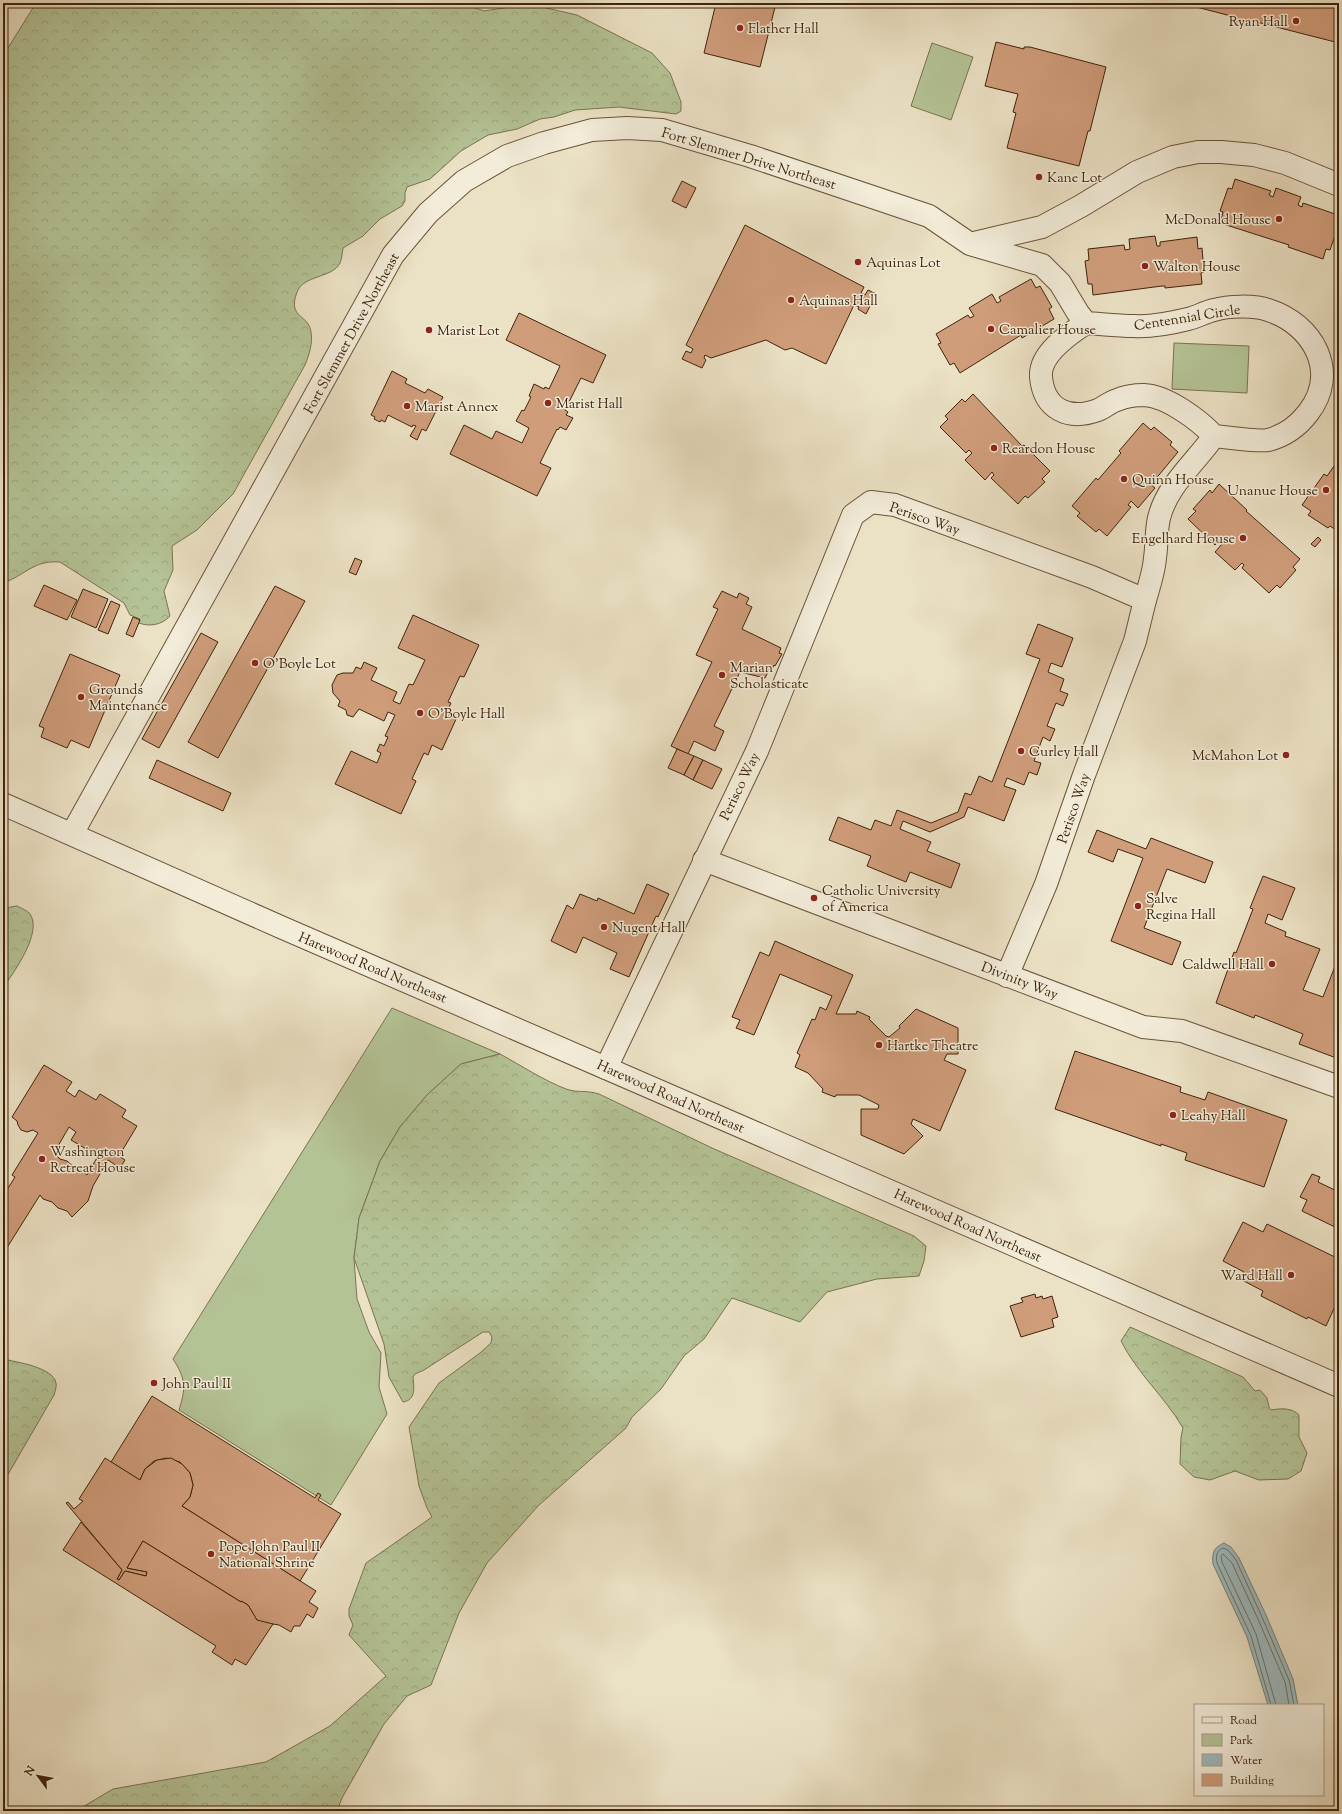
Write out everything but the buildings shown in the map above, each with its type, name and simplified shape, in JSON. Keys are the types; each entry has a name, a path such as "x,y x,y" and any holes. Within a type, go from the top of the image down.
{"street":[{"name":"Fort Slemmer Drive Northeast","path":"72,834 394,254 428,213 464,182 507,156 544,143 592,130 627,128 662,130 750,156 929,216 970,244"},
{"path":"970,244 1042,227 1081,206 1137,172 1173,158 1198,152 1221,152 1254,156 1285,163 1339,185"},
{"path":"970,244 1042,265 1060,283 1078,313 1086,323 1056,345 1046,360 1041,372 1042,389 1052,406 1063,412 1078,414 1098,410 1117,399 1144,395 1155,397 1183,410 1204,426 1214,436 1204,450 1188,467 1167,496 1159,518 1153,572 1145,600"},
{"name":"Centennial Circle","path":"1086,323 1136,326 1190,319 1213,310 1234,307 1267,309 1294,322 1307,335 1320,356 1323,370 1320,390 1314,406 1303,419 1289,431 1268,440 1214,436"},
{"name":"Perisco Way","path":"606,1068 756,751 853,515 871,502 895,505 1092,577 1145,600 1134,641 1084,775 1048,878 1007,976"},
{"name":"Harewood Road Northeast","path":"3,804 606,1068 1339,1386"},
{"name":"Divinity Way","path":"704,860 1143,1027 1182,1031 1339,1087"}],"green space":[{"path":"36,3 461,3 484,11 529,4 577,15 652,53 670,73 681,102 681,111 676,114 619,107 575,110 554,117 540,119 517,129 488,135 461,151 430,179 407,187 405,201 402,206 380,219 363,236 343,248 341,261 336,268 305,282 300,286 297,292 295,307 297,312 307,322 311,332 310,349 305,365 233,494 197,530 172,546 173,570 164,591 170,616 159,623 151,625 143,624 139,623 140,619 130,615 124,603 60,562 43,563 3,583 3,56"},
{"path":"932,43 973,57 951,120 911,106"},
{"path":"1174,343 1249,346 1247,393 1172,389"},
{"path":"17,906 30,914 33,922 33,931 25,952 3,988 3,912 10,907"},
{"path":"392,1008 500,1054 461,1064 427,1095 400,1127 380,1161 359,1218 354,1258 357,1299 369,1332 381,1353 379,1387 387,1414 331,1505 179,1410 183,1396 184,1384 173,1359"},
{"path":"500,1054 566,1089 599,1094 712,1148 914,1236 926,1246 924,1261 919,1276 877,1279 827,1292 800,1322 732,1298 704,1339 684,1356 661,1389 632,1417 626,1428 538,1506 487,1563 459,1613 431,1685 407,1696 384,1724 342,1798 337,1811 76,1811 113,1789 266,1762 330,1726 386,1676 349,1635 353,1625 349,1616 349,1609 366,1563 432,1517 419,1486 409,1427 439,1383 480,1353 491,1343 492,1337 489,1332 483,1332 424,1370 415,1374 413,1377 414,1389 412,1396 407,1401 403,1402 389,1377 384,1344 354,1258 359,1218 380,1161 400,1127 427,1095 461,1064"},
{"path":"1130,1327 1243,1377 1255,1391 1260,1390 1267,1398 1271,1410 1286,1409 1299,1415 1299,1437 1307,1453 1301,1471 1288,1479 1259,1480 1235,1471 1210,1480 1194,1477 1180,1464 1181,1437 1183,1428 1135,1364 1121,1341"},
{"path":"3,1359 41,1369 53,1377 56,1386 54,1395 3,1483"}],"water":[{"path":"1224,1543 1231,1547 1239,1558 1266,1615 1293,1679 1298,1704 1268,1704 1247,1637 1213,1564 1214,1551"}],"place":[{"name":"Ryan Hall","path":"1296,21"},
{"name":"Flather Hall","path":"740,28"},
{"name":"Kane Lot","path":"1039,177"},
{"name":"McDonald House","path":"1279,219"},
{"name":"Aquinas Lot","path":"858,262"},
{"name":"Walton House","path":"1145,266"},
{"name":"Aquinas Hall","path":"791,300"},
{"name":"Camalier House","path":"991,329"},
{"name":"Marist Lot","path":"429,330"},
{"name":"Marist Hall","path":"548,403"},
{"name":"Marist Annex","path":"407,406"},
{"name":"Reardon House","path":"994,448"},
{"name":"Quinn House","path":"1124,479"},
{"name":"Unanue House","path":"1326,490"},
{"name":"Engelhard House","path":"1243,538"},
{"name":"O'Boyle Lot","path":"255,663"},
{"name":"Marian Scholasticate","path":"722,675"},
{"name":"Grounds Maintenance","path":"81,697"},
{"name":"O'Boyle Hall","path":"420,713"},
{"name":"Curley Hall","path":"1021,751"},
{"name":"McMahon Lot","path":"1286,755"},
{"name":"Catholic University of America","path":"814,898"},
{"name":"Salve Regina Hall","path":"1138,906"},
{"name":"Nugent Hall","path":"604,927"},
{"name":"Caldwell Hall","path":"1272,964"},
{"name":"Hartke Theatre","path":"879,1045"},
{"name":"Leahy Hall","path":"1173,1115"},
{"name":"Washington Retreat House","path":"42,1159"},
{"name":"Ward Hall","path":"1291,1275"},
{"name":"John Paul II","path":"154,1383"},
{"name":"Pope John Paul II National Shrine","path":"211,1554"}]}
